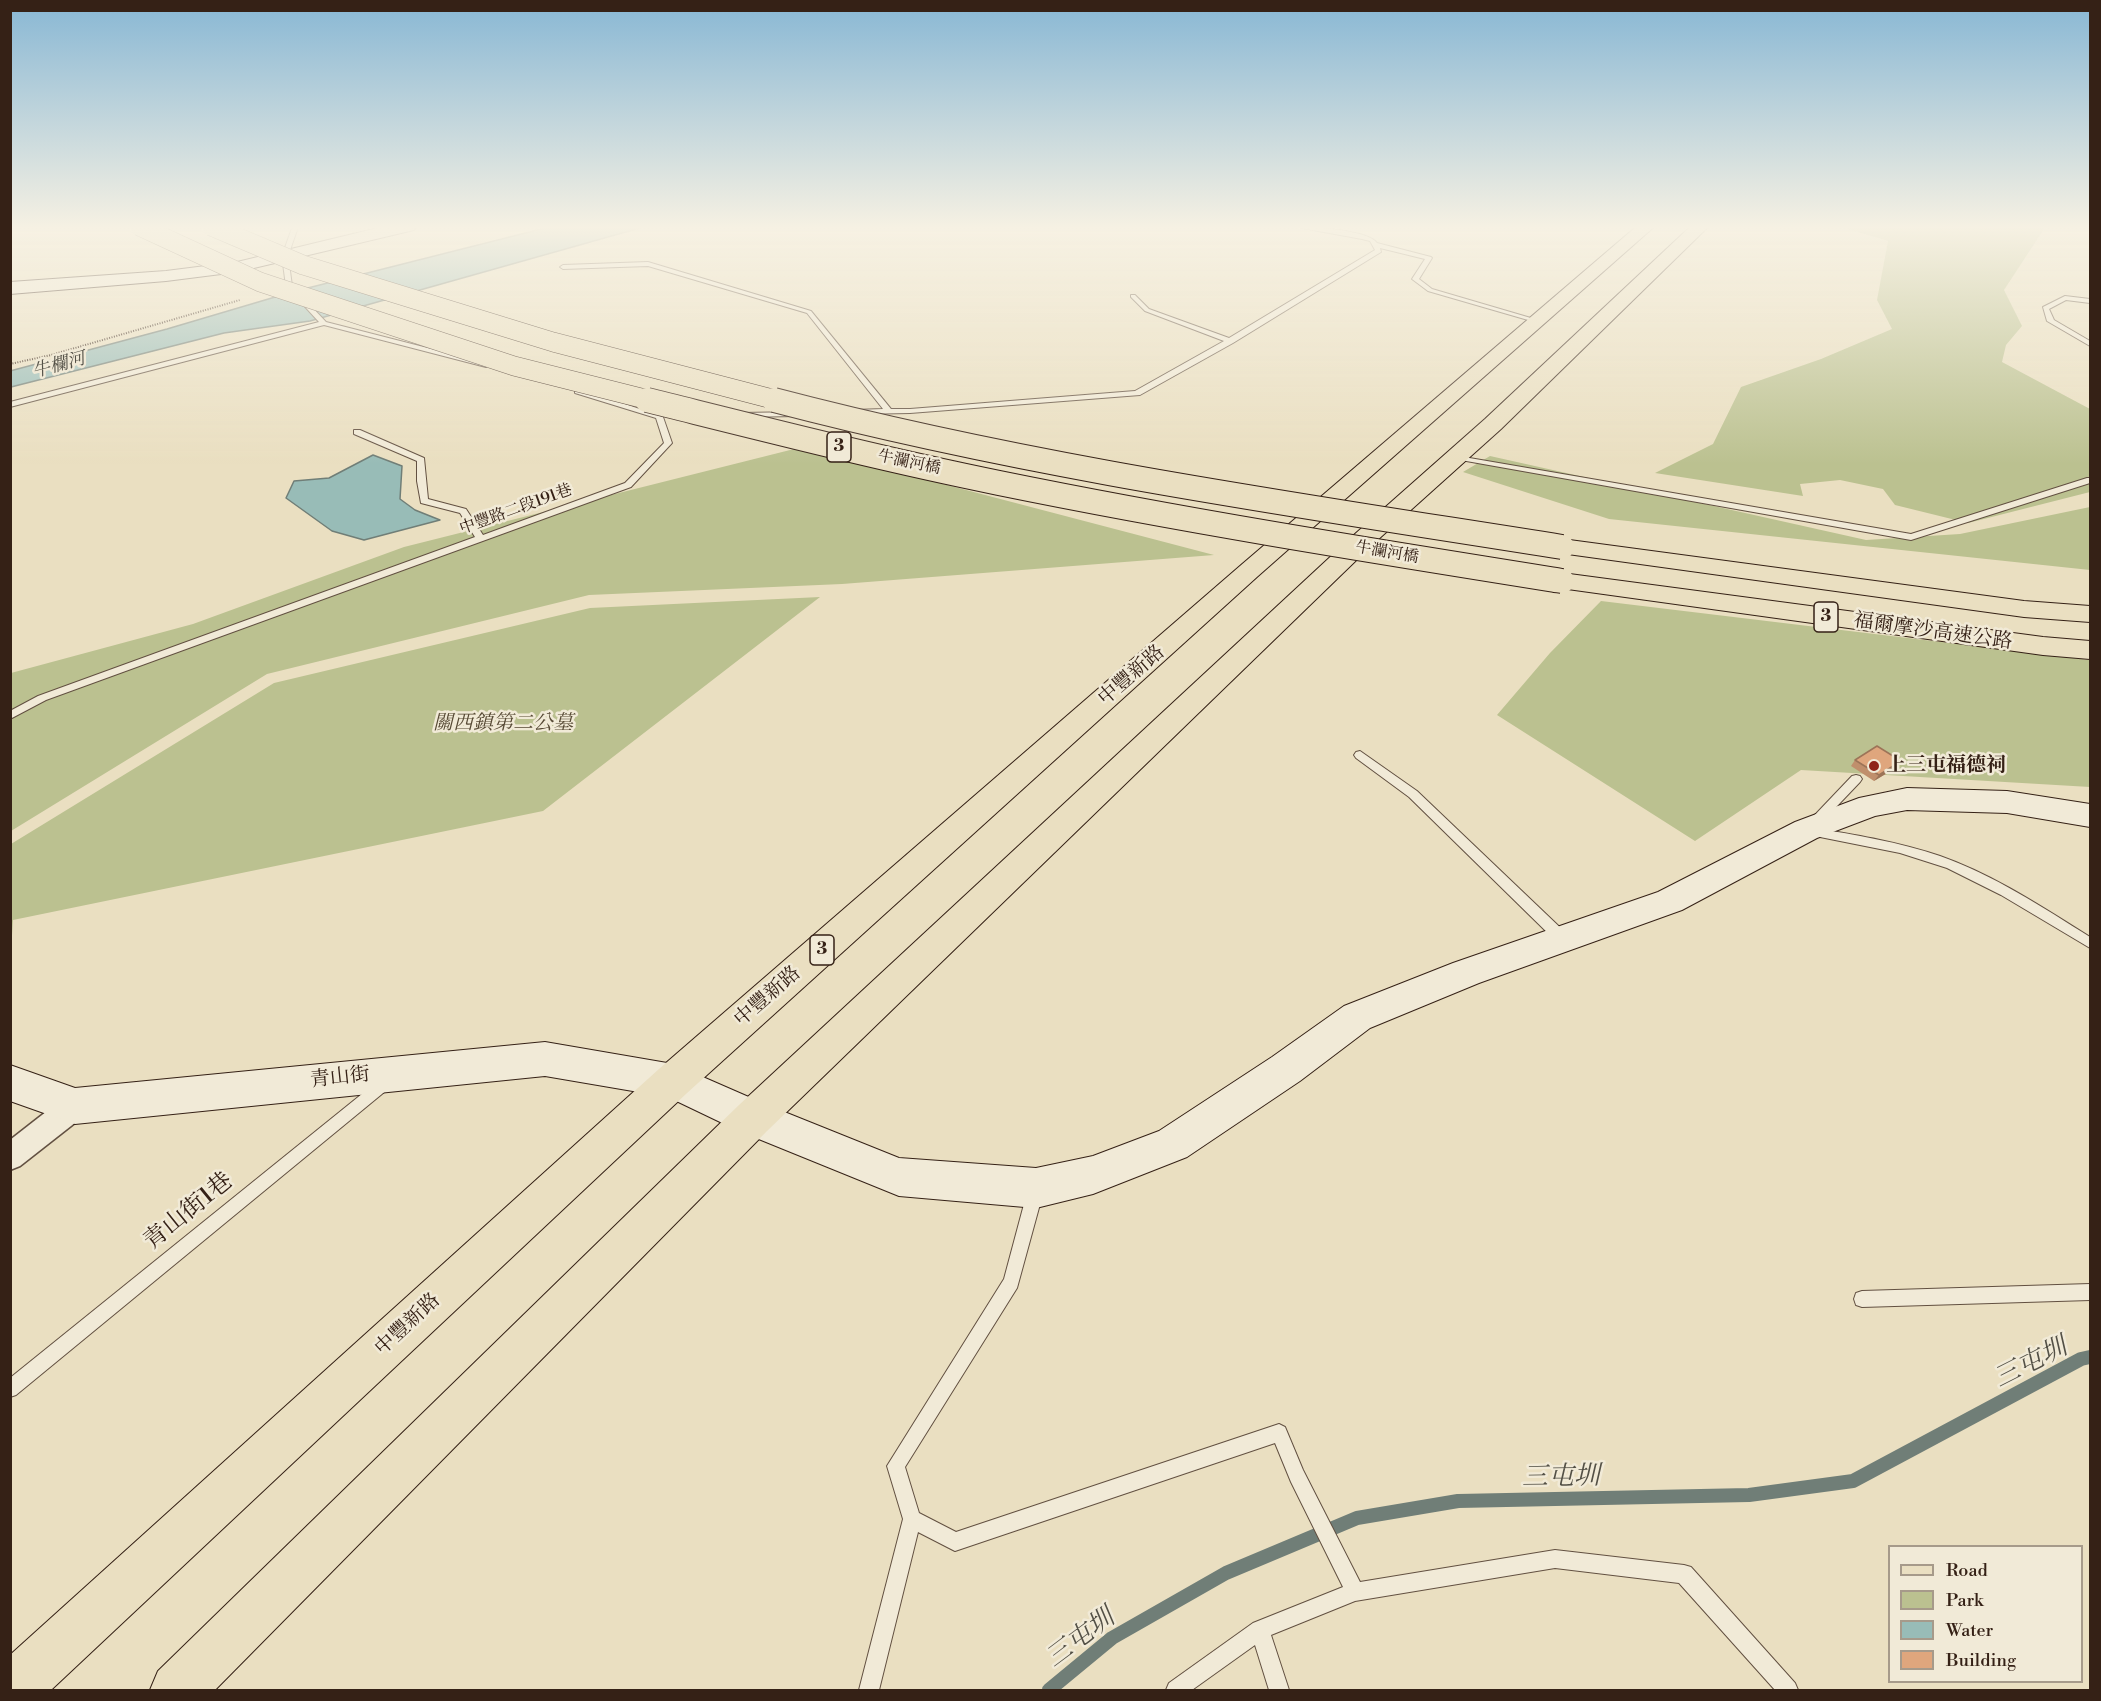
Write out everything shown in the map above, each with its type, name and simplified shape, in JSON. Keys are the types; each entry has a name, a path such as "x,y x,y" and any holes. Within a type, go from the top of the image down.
{"main road":[{"name":"牛瀾河橋","path":"331,305 514,366 806,440 1011,485 1386,553 1562,581"},
{"name":"牛瀾河橋","path":"433,305 541,339 832,415 1013,455 1236,495 1562,548"},
{"name":"中豐新路","path":"12,1690 673,1081 1555,305"},
{"path":"177,1690 753,1118 1375,530 1617,305"},
{"path":"1312,517 1375,530"},
{"name":"福爾摩沙高速公路","path":"1562,548 2024,609 2091,614"},
{"name":"福爾摩沙高速公路","path":"1562,581 2043,646 2091,650"}],"street":[{"name":"青山街","path":"10,1082 36,1094 75,1106 545,1059 673,1081 753,1118 899,1177 1036,1188 1093,1174 1173,1144 1286,1069 1357,1017 1466,973 1670,902 1806,830 1870,806 1907,799 2007,802 2091,816"},
{"path":"10,1157 75,1106"}],"lane":[{"path":"307,305 321,320"},
{"path":"787,305 809,312 889,412"},
{"path":"1143,305 1148,310 1230,341"},
{"path":"10,405 321,320 567,387 658,417 889,412 1137,393 1289,305"},
{"path":"1483,305 1537,321"},
{"path":"2050,305 2045,308 2050,321 2091,344"},
{"name":"中豐路二段191巷","path":"10,716 42,698 628,485 668,443 658,417"},
{"path":"357,432 421,460 424,501 462,511 481,539"},
{"path":"1455,458 1911,537 2091,480"},
{"path":"1360,755 1413,794 1563,939"},
{"path":"1806,830 1856,779"},
{"path":"1806,830 1889,846 1949,864 2002,888 2091,943"},
{"name":"青山街1巷","path":"10,1389 398,1072"},
{"path":"869,1690 912,1519 896,1466 1011,1282 1036,1188"},
{"path":"1862,1299 2091,1292"},
{"path":"912,1519 955,1542 1279,1433 1297,1476 1356,1592"},
{"path":"1176,1690 1260,1630 1356,1592 1555,1559 1683,1574 1788,1690"},
{"path":"1260,1630 1279,1690"}],"path":[{"path":"10,364 51,355 225,305"}],"green space":[{"path":"1880,305 2012,305 2022,326 2006,345 2002,362 2090,409 2090,492 1968,523 1895,505 1883,489 1840,480 1800,484 1803,496 1655,473 1713,444 1741,387 1821,359 1892,329"},
{"path":"802,447 1214,555 842,584 589,595 267,674 11,831 11,673 193,624 404,547"},
{"path":"1490,456 1866,540 1960,534 2090,507 2090,570 1609,519 1463,472"},
{"name":"關西鎮第二公墓","path":"820,597 543,811 13,920 11,951 11,844 274,683 590,608"},
{"path":"1601,601 2090,660 2090,787 1801,770 1695,841 1497,715 1550,653"}],"water":[{"name":"牛欄河","path":"247,305 365,305 310,321 224,333 11,387 10,371"},
{"path":"373,455 402,466 400,499 415,510 440,520 364,540 332,531 286,498 294,481 329,478"}],"building":[{"name":"上三屯福德祠","path":"1877,746 1901,761 1879,775 1855,760"}],"waterway":[{"name":"三屯圳","path":"1049,1690 1112,1638 1226,1573 1357,1518 1458,1501 1749,1495 1853,1481 2081,1359 2090,1357"}],"place":[{"name":"上三屯福德祠","path":"1874,766"}]}
